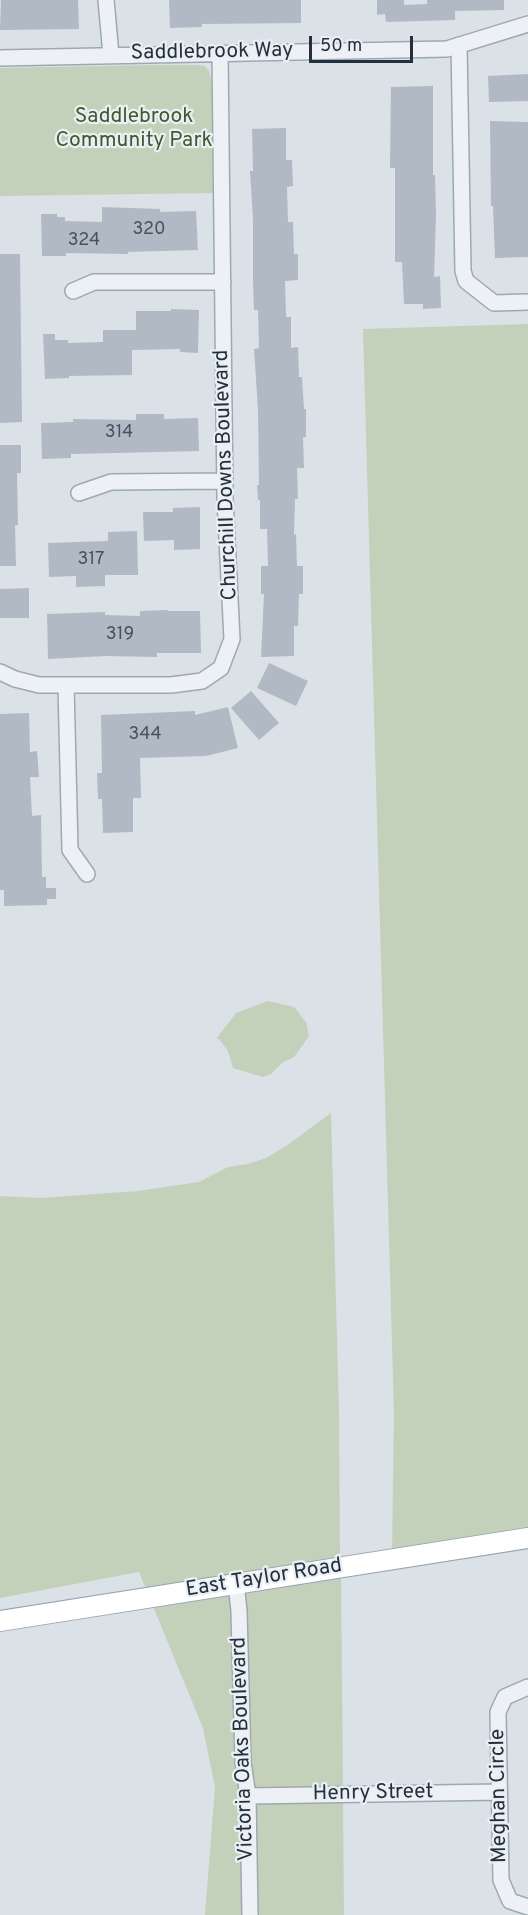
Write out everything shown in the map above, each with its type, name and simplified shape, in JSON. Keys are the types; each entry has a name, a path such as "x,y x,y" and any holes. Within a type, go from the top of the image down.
{"main road":[{"name":"East Taylor Road","path":"0,1621 528,1538"}],"street":[{"path":"106,0 111,55"},
{"name":"Saddlebrook Way","path":"0,58 447,49 528,24"},
{"path":"459,45 463,270 466,281 494,303 528,302"},
{"name":"Churchill Downs Boulevard","path":"0,672 15,679 39,685 171,685 202,681 221,668 232,639 225,481 220,53"},
{"path":"74,291 94,282 223,282"},
{"path":"80,493 111,482 225,481"},
{"path":"66,685 70,850 87,874"},
{"name":"Victoria Oaks Boulevard","path":"236,1583 239,1611 243,1762 248,1796 250,1915"},
{"name":"Meghan Circle","path":"528,1687 505,1697 498,1712 501,1880 510,1901 528,1907"},
{"name":"Henry Street","path":"248,1796 499,1792"}],"green space":[{"name":"Saddlebrook Community Park","path":"205,66 209,71 212,83 213,193 0,196 0,68"},
{"path":"528,324 528,1530 392,1551 394,1414 363,329"},
{"path":"268,1001 294,1007 306,1022 309,1036 294,1057 283,1062 271,1074 263,1077 233,1068 228,1051 219,1039 216,1039 236,1013"},
{"path":"331,1113 339,1414 340,1559 146,1589 139,1572 0,1598 0,1196 41,1198 138,1191 199,1182 228,1167 266,1158"},
{"path":"341,1575 343,1787 254,1788 250,1761 244,1590"},
{"path":"230,1592 236,1762 241,1797 243,1915 205,1915 215,1787 203,1728 152,1604"},
{"path":"343,1803 344,1915 257,1915 255,1804"}],"building":[{"path":"1,0 78,0 79,29 0,30"},
{"path":"169,0 301,0 301,23 202,24 202,27 170,28"},
{"path":"377,0 404,0 404,5 427,4 427,0 504,0 504,10 455,11 455,20 386,22 385,14 377,15"},
{"path":"528,74 528,101 489,102 488,76"},
{"path":"433,86 433,175 435,175 436,215 434,277 440,276 441,308 423,309 423,304 404,304 402,262 395,262 395,168 390,168 391,87"},
{"path":"490,121 528,122 528,257 495,258 493,206 491,206"},
{"path":"286,128 286,160 292,160 293,186 287,187 288,222 293,222 294,254 298,254 298,280 285,281 286,317 291,317 291,348 298,347 299,377 302,377 304,409 306,409 306,437 303,437 304,468 297,468 298,499 295,499 294,535 296,534 297,566 303,566 303,594 299,594 298,626 294,626 294,656 261,657 264,594 261,594 261,566 268,566 267,529 260,529 260,500 258,500 257,485 259,485 258,410 254,349 259,348 258,310 254,310 250,171 253,171 252,129"},
{"path":"102,207 160,209 160,212 196,211 198,250 128,252 128,254 66,253 66,256 42,256 41,214 57,214 57,217 65,217 65,221 102,222"},
{"path":"0,254 20,254 22,422 0,423"},
{"path":"171,309 199,310 198,353 180,352 180,349 132,350 132,375 69,376 69,378 45,379 43,334 55,334 55,340 68,340 68,343 103,342 103,330 136,330 136,311 171,311"},
{"path":"136,414 164,414 164,419 198,418 199,451 71,454 71,458 42,459 41,423 73,422 73,419 136,420"},
{"path":"0,445 21,445 21,473 17,473 16,566 0,566"},
{"path":"200,507 200,549 174,550 174,540 144,541 143,512 173,512 173,508"},
{"path":"137,531 138,575 105,575 105,586 76,587 76,576 49,577 48,543 108,541 108,532"},
{"path":"29,588 29,618 0,618 0,589"},
{"path":"140,611 200,611 201,653 157,653 157,657 106,656 48,659 47,614 105,612 105,615 140,616"},
{"path":"269,663 308,681 296,706 257,688"},
{"path":"251,691 279,723 259,740 231,708"},
{"path":"228,707 238,748 206,756 140,758 141,798 133,798 133,832 103,833 102,799 98,799 97,773 102,773 101,715 195,711 195,715"},
{"path":"29,713 30,752 37,751 39,777 30,777 32,816 41,815 42,877 46,877 46,888 56,888 56,899 47,899 47,905 4,906 4,890 0,890 0,714"}]}
